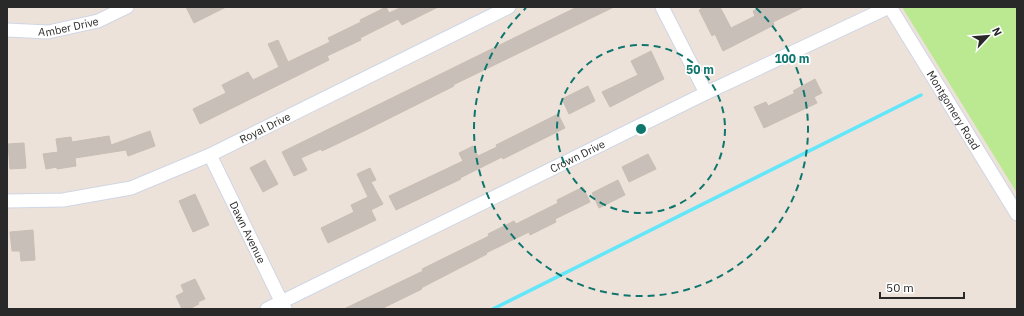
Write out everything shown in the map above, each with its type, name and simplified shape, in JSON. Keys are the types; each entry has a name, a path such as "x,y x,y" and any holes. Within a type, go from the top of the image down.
{"street":[{"name":"Amber Drive","path":"7,30 48,32 98,21 127,7"},
{"name":"Royal Drive","path":"7,201 63,200 131,188 210,155 509,7"},
{"path":"662,7 706,93"},
{"name":"Crown Drive","path":"268,309 284,306 706,93 890,7"},
{"name":"Montgomery Road","path":"890,7 1017,214"},
{"name":"Dawn Avenue","path":"210,155 284,306"}],"green space":[{"path":"902,7 1017,7 1017,193"}],"building":[{"path":"186,7 226,7 194,23"},
{"path":"386,7 389,13 402,7 438,7 402,25 398,19 360,38 361,40 327,56 329,60 200,124 193,109 226,93 222,85 248,72 253,80 279,67 268,44 278,40 288,62 330,42 328,38 361,22 360,20"},
{"path":"577,7 614,7 453,85 454,86 360,133 322,151 321,149 301,158 307,170 294,176 282,152"},
{"path":"704,7 720,7 731,28 755,16 753,11 761,7 804,7 773,22 774,25 723,51 715,34 712,36 699,10"},
{"path":"651,51 664,79 610,107 602,92 638,75 631,61"},
{"path":"815,79 822,93 814,97 817,103 764,128 754,107 766,102 768,106 795,93 793,91"},
{"path":"588,86 595,101 569,114 562,99"},
{"path":"558,114 565,128 503,159 502,157 460,178 461,179 396,210 389,196 463,161 459,153 473,146 478,156 497,147 496,145"},
{"path":"150,131 155,146 128,156 126,150 75,158 76,166 46,169 43,154 58,152 56,139 71,137 72,142 109,136 111,145"},
{"path":"24,143 26,168 10,169 8,144"},
{"path":"648,154 656,169 629,182 622,167"},
{"path":"265,160 278,184 263,192 250,168"},
{"path":"370,168 376,180 371,182 383,204 371,210 376,220 328,243 321,228 354,212 351,205 368,197 357,174"},
{"path":"618,180 625,195 599,208 592,193"},
{"path":"583,187 590,202 555,219 556,222 530,235 529,232 486,253 487,254 421,288 422,289 381,309 344,309 423,271 422,269 489,236 488,234 514,221 516,224 558,203 557,200"},
{"path":"195,194 209,225 193,232 179,201"},
{"path":"33,230 35,260 21,261 20,251 12,251 10,232"},
{"path":"195,279 205,299 189,309 182,309 176,296 184,292 181,285"}],"waterway":[{"path":"493,309 921,95"}]}
